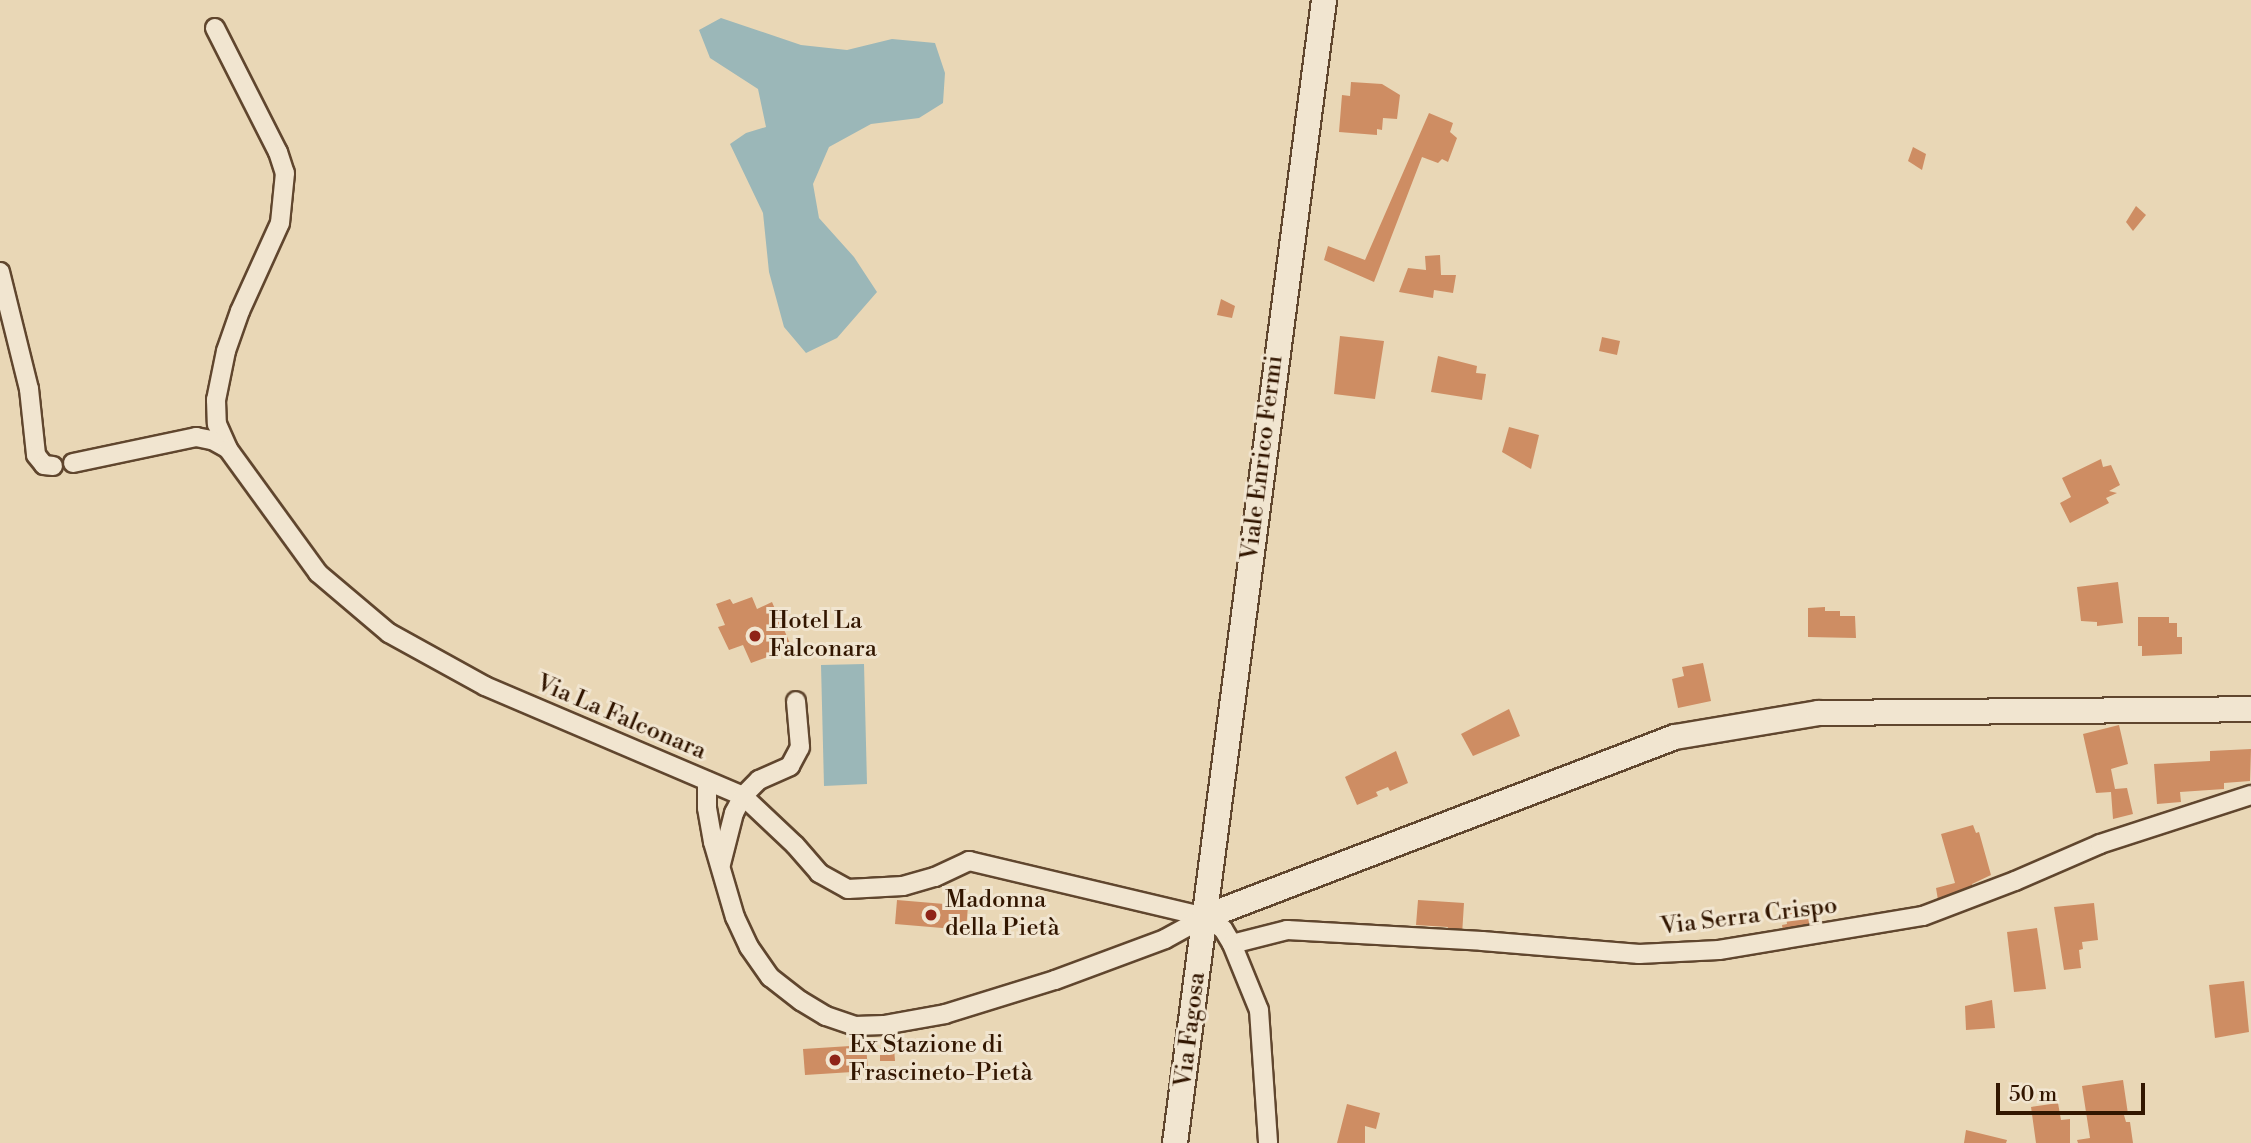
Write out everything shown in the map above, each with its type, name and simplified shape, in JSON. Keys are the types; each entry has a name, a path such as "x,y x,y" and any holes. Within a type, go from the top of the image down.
{"main road":[{"name":"Viale Enrico Fermi","path":"1205,917 1277,343 1324,0"},
{"path":"1205,917 1675,737 1818,713 2251,709"},
{"name":"Via Fagosa","path":"1175,1143 1205,917"},
{"path":"1183,1089 1188,1143"}],"street":[{"name":"Via La Falconara","path":"215,28 278,152 285,173 280,223 240,311 226,351 216,400 217,424 228,449 318,573 389,633 485,686 743,796 796,845 819,873 848,888 902,886 935,877 969,860 1205,917"},
{"path":"0,272 29,389 36,454 44,465 53,467"},
{"path":"74,463 196,437 212,440 228,449"},
{"path":"721,864 734,813 743,796 759,780 790,766 800,747 796,701"},
{"path":"707,781 707,808 721,864 735,917 749,947 770,977 809,1006 855,1026 884,1025 945,1014 1043,984 1166,939 1205,917 1223,929 1232,944 1258,1010 1268,1143"},
{"name":"Via Serra Crispo","path":"1232,944 1287,930 1482,941 1639,954 1719,950 1923,916 2015,881 2100,844 2251,795"}],"water":[{"path":"721,18 801,45 847,50 892,39 935,43 945,73 943,103 919,118 871,124 829,147 813,184 819,218 854,257 877,292 837,338 806,353 784,327 769,272 763,213 730,144 746,133 766,127 758,89 710,58 699,30"},
{"path":"864,664 867,784 824,786 821,665"}],"building":[{"path":"1351,82 1382,84 1400,95 1397,119 1383,118 1382,130 1377,129 1377,135 1339,132 1342,95 1350,96"},
{"path":"1429,113 1453,123 1450,132 1457,138 1448,162 1442,159 1438,163 1422,157 1374,282 1324,260 1328,246 1365,260"},
{"path":"1913,147 1926,154 1922,170 1908,161"},
{"path":"2136,206 2146,215 2133,231 2126,222"},
{"path":"1440,255 1441,275 1456,275 1453,293 1434,290 1433,298 1399,292 1408,268 1426,270 1425,256"},
{"path":"1221,299 1235,306 1232,318 1217,315"},
{"path":"1340,336 1384,341 1375,399 1334,394"},
{"path":"1602,337 1620,341 1617,355 1599,351"},
{"path":"1438,356 1477,366 1476,373 1486,374 1482,400 1431,392"},
{"path":"1509,427 1539,435 1531,469 1502,452"},
{"path":"2101,459 2103,467 2111,465 2120,485 2109,491 2117,493 2106,498 2109,503 2070,523 2060,503 2071,497 2062,478"},
{"path":"2118,582 2123,623 2097,626 2097,622 2081,621 2077,587"},
{"name":"Hotel La Falconara","path":"752,597 757,609 772,602 792,648 751,663 743,645 729,650 718,627 725,625 716,604 730,599 733,604"},
{"path":"1825,607 1825,611 1840,611 1840,616 1855,616 1856,638 1808,637 1808,608"},
{"path":"2138,617 2169,617 2169,623 2177,623 2177,637 2182,637 2182,654 2142,656 2142,646 2138,646"},
{"path":"1703,663 1711,701 1678,708 1672,679 1684,676 1682,667"},
{"path":"1509,709 1520,736 1473,756 1461,734"},
{"path":"2119,725 2128,764 2111,769 2115,789 2127,788 2133,814 2113,819 2111,792 2096,793 2083,734"},
{"path":"2251,749 2250,781 2224,783 2224,789 2180,792 2181,802 2157,804 2154,764 2210,761 2210,751"},
{"path":"1396,751 1408,783 1390,791 1388,787 1376,792 1378,796 1357,805 1345,777"},
{"path":"1973,825 1976,833 1979,832 1991,875 1972,884 1975,895 1939,906 1936,888 1955,883 1941,834"},
{"name":"Madonna della Pietà","path":"897,900 968,906 966,930 895,924"},
{"path":"1418,900 1464,903 1462,935 1447,934 1448,927 1416,925"},
{"path":"2094,903 2098,940 2082,942 2083,949 2079,950 2081,968 2064,970 2054,907"},
{"path":"1806,906 1811,934 1784,939 1782,925 1787,924 1785,909"},
{"path":"2037,928 2046,989 2014,992 2007,932"},
{"path":"2244,981 2249,1032 2215,1038 2209,985"},
{"path":"1992,1000 1995,1028 1966,1030 1965,1006"},
{"name":"Ex Stazione di Frascineto-Pietà","path":"866,1045 868,1071 805,1075 803,1049"},
{"path":"894,1047 895,1061 880,1061 880,1048"},
{"path":"2123,1080 2128,1114 2124,1115 2126,1122 2130,1122 2133,1143 2078,1143 2077,1140 2090,1138 2082,1086"},
{"path":"2058,1103 2061,1120 2070,1119 2070,1143 2036,1143 2031,1107"},
{"path":"1347,1104 1380,1113 1376,1129 1365,1126 1365,1143 1337,1143"},
{"path":"1966,1130 2007,1140 2006,1143 1964,1143"}],"place":[{"name":"Hotel La Falconara","path":"755,636"},
{"name":"Madonna della Pietà","path":"931,915"},
{"name":"Ex Stazione di Frascineto-Pietà","path":"835,1060"}]}
